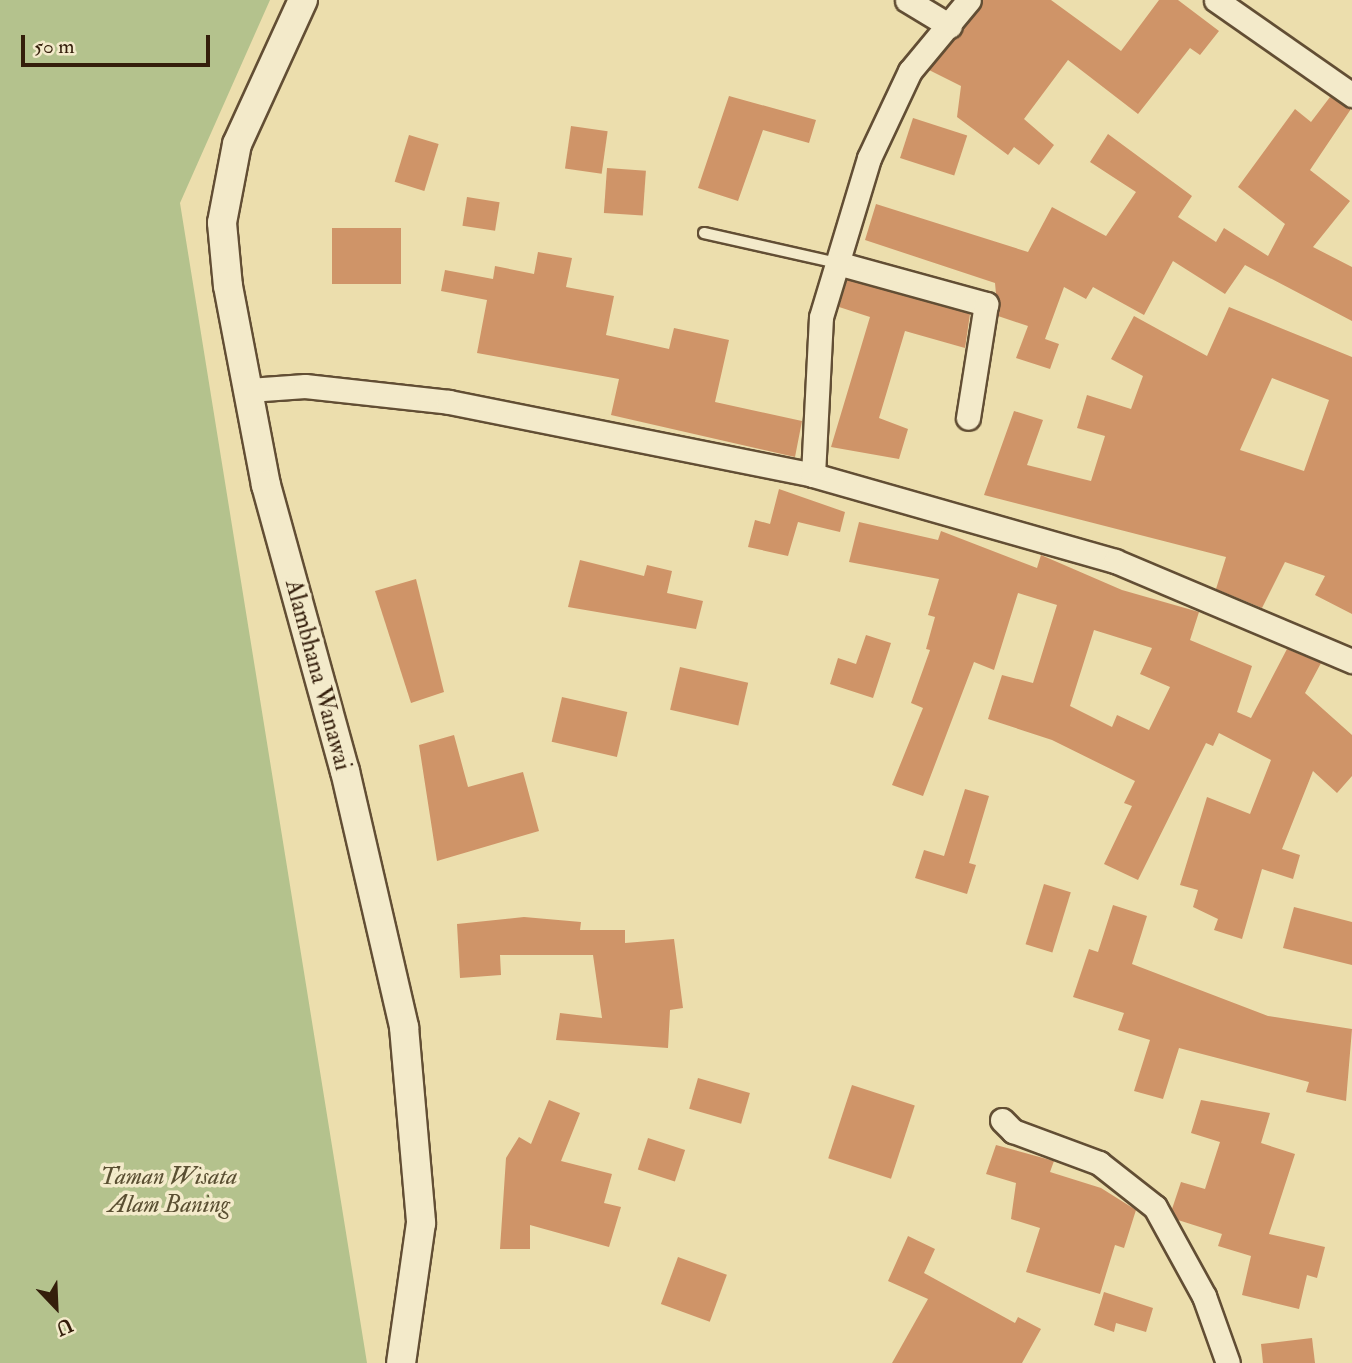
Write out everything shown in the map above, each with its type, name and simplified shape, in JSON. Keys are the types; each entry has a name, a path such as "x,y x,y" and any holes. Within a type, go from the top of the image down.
{"street":[{"name":"Alambhana Wanawai","path":"303,0 237,144 225,188 228,286 267,485 345,771 404,1027 421,1209 401,1363"},
{"path":"907,0 950,26"},
{"path":"813,475 820,329 837,263 888,112 910,71 970,0"},
{"path":"1216,0 1352,95"},
{"path":"837,263 986,304 968,418"},
{"path":"249,390 305,386 449,402 813,475 1115,561 1352,661"},
{"path":"1002,1120 1013,1131 1099,1163 1155,1208 1204,1296 1228,1363"}],"lane":[{"path":"704,233 837,263"}],"green space":[{"name":"Taman Wisata Alam Baning","path":"0,0 270,0 180,203 367,1363 0,1363"}],"building":[{"path":"983,0 1051,0 1121,51 1159,0 1178,0 1219,31 1200,55 1190,48 1138,114 1068,60 1024,119 1054,145 1039,165 1014,147 1008,155 957,117 961,86 929,70"},
{"path":"729,96 816,120 809,143 763,130 738,201 698,188"},
{"path":"1330,97 1351,109 1310,170 1350,201 1313,247 1352,267 1352,321 1245,265 1225,294 1173,261 1144,315 1093,287 1086,299 1064,287 1045,339 1059,344 1050,369 1016,358 1028,326 998,316 995,283 865,240 876,204 1028,252 1052,207 1106,236 1136,192 1090,162 1108,134 1192,196 1178,217 1216,242 1224,228 1268,256 1285,224 1238,187 1295,109 1311,122"},
{"path":"913,118 967,136 954,176 900,158"},
{"path":"571,126 608,131 602,174 565,169"},
{"path":"409,135 439,144 424,191 395,182"},
{"path":"607,168 646,171 643,216 604,213"},
{"path":"467,197 500,202 495,231 462,226"},
{"path":"332,228 401,228 401,284 332,284"},
{"path":"538,252 572,258 566,287 614,296 606,335 669,349 674,328 729,340 715,402 802,421 795,457 611,415 619,379 477,353 487,300 441,291 445,270 493,279 495,266 534,274"},
{"path":"847,280 970,314 965,348 905,331 879,418 908,429 899,459 831,447 870,317 839,307"},
{"path":"1229,307 1352,357 1352,614 1315,595 1325,576 1285,562 1262,608 1216,589 1226,557 984,495 1014,411 1043,420 1027,465 1091,481 1105,436 1077,428 1087,395 1131,409 1143,376 1111,359 1134,316 1207,356","holes":["1272,378 1329,400 1304,471 1240,450"]},
{"path":"779,489 845,512 840,532 798,522 788,556 748,547 755,520 770,524"},
{"path":"859,522 938,540 941,531 1037,568 1041,555 1122,590 1199,612 1190,640 1252,666 1237,712 1251,718 1287,649 1321,663 1305,693 1352,735 1352,776 1337,793 1313,771 1282,849 1300,855 1293,879 1262,869 1242,939 1214,930 1218,919 1193,907 1198,890 1180,885 1207,797 1250,814 1271,760 1219,733 1213,746 1206,743 1138,880 1104,864 1132,806 1124,803 1135,781 1052,740 988,719 1002,675 1033,683 1057,605 1018,593 994,670 974,662 923,796 892,785 923,708 911,703 930,650 926,649 935,617 928,615 939,579 849,562","holes":["1094,630 1152,648 1140,674 1170,687 1149,730 1117,715 1112,727 1070,706"]},
{"path":"580,560 644,576 647,565 672,571 667,593 703,601 696,629 568,607"},
{"path":"416,579 444,692 411,703 375,591"},
{"path":"866,635 891,643 873,698 830,684 838,658 856,664"},
{"path":"680,667 748,683 738,726 670,710"},
{"path":"562,697 627,712 617,757 552,742"},
{"path":"454,735 468,787 523,772 539,831 437,861 419,745"},
{"path":"965,789 989,796 969,863 976,865 967,894 915,878 924,850 944,856"},
{"path":"1044,884 1071,892 1052,952 1026,944"},
{"path":"1113,905 1147,916 1132,964 1268,1016 1352,1029 1346,1101 1306,1092 1309,1082 1179,1048 1163,1099 1134,1091 1150,1040 1118,1030 1124,1013 1073,997 1089,949 1098,952"},
{"path":"1294,907 1352,922 1352,965 1283,948"},
{"path":"524,917 581,922 580,930 625,930 625,943 674,939 683,1008 670,1010 668,1048 556,1040 560,1013 602,1018 593,955 500,955 501,975 460,978 457,924"},
{"path":"698,1078 750,1093 741,1124 689,1109"},
{"path":"852,1085 915,1105 891,1179 828,1158"},
{"path":"549,1100 580,1113 561,1161 612,1174 604,1203 621,1207 609,1247 530,1225 530,1249 500,1249 506,1158 519,1137 531,1144"},
{"path":"1201,1100 1270,1113 1261,1143 1295,1154 1269,1234 1325,1247 1317,1278 1307,1275 1299,1309 1242,1295 1251,1256 1218,1246 1222,1234 1178,1220 1172,1209 1181,1182 1205,1189 1220,1142 1191,1133"},
{"path":"648,1138 685,1150 675,1181 638,1169"},
{"path":"996,1145 1054,1161 1050,1172 1101,1188 1136,1210 1124,1248 1115,1245 1100,1294 1026,1272 1040,1228 1011,1219 1016,1183 986,1174"},
{"path":"908,1236 935,1249 924,1273 1015,1323 1018,1317 1041,1329 1022,1363 892,1363 928,1299 888,1281"},
{"path":"678,1257 727,1275 710,1322 661,1304"},
{"path":"1104,1292 1153,1308 1146,1332 1116,1323 1114,1332 1094,1325"},
{"path":"1312,1338 1315,1363 1263,1363 1261,1344"}]}
